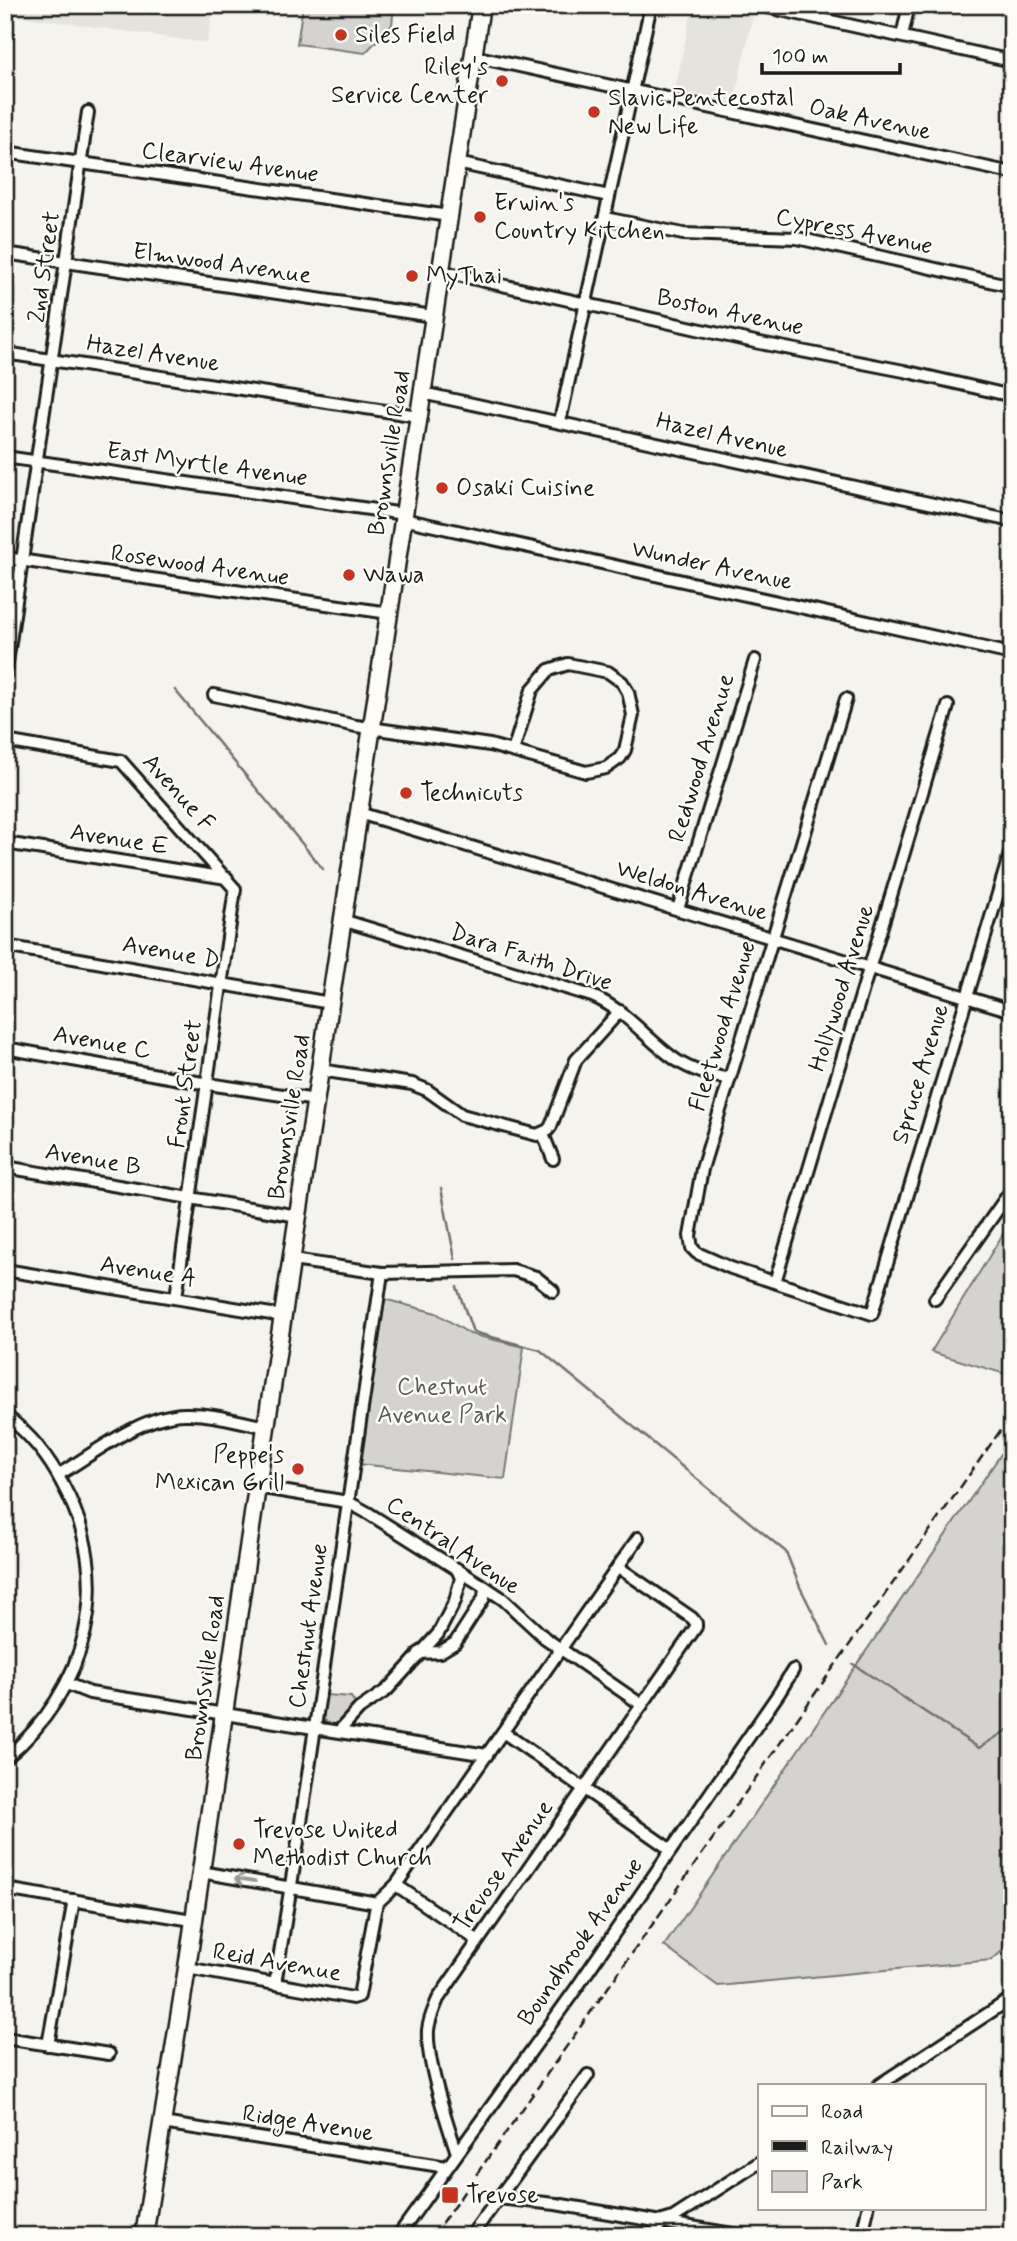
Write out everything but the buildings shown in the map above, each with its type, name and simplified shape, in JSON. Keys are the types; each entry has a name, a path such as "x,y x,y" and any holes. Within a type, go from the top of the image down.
{"street":[{"name":"Brownsville Road","path":"144,2236 187,1968 223,1713 481,5"},
{"path":"560,421 651,5"},
{"path":"758,5 1012,61"},
{"path":"902,36 909,5"},
{"name":"Oak Avenue","path":"473,56 1012,173"},
{"name":"2nd Street","path":"5,676 88,112"},
{"name":"Clearview Avenue","path":"5,152 449,216"},
{"path":"457,163 610,196"},
{"name":"Cypress Avenue","path":"605,218 691,235 797,238 1012,286"},
{"name":"Elmwood Avenue","path":"5,253 433,316"},
{"name":"Boston Avenue","path":"440,271 1012,396"},
{"name":"Hazel Avenue","path":"5,352 418,416"},
{"name":"Hazel Avenue","path":"422,393 1012,521"},
{"name":"East Myrtle Avenue","path":"5,457 403,516"},
{"name":"Wunder Avenue","path":"403,516 1012,654"},
{"name":"Rosewood Avenue","path":"5,558 389,613"},
{"name":"Redwood Avenue","path":"678,909 755,660"},
{"path":"214,695 371,728 474,742 579,771 598,771 620,758 628,742 633,709 628,692 622,682 608,672 568,664 549,670 533,690 513,751"},
{"name":"Fleetwood Avenue","path":"775,1282 701,1256 692,1248 690,1236 702,1169 846,699"},
{"name":"Hollywood Avenue","path":"775,1282 948,706"},
{"name":"Avenue F","path":"5,741 121,761 227,878"},
{"name":"Weldon Avenue","path":"359,813 1012,1011"},
{"name":"Avenue E","path":"5,843 227,878"},
{"name":"Spruce Avenue","path":"775,1282 872,1314 1012,847"},
{"name":"Front Street","path":"176,1297 235,895 233,884 227,878"},
{"name":"Dara Faith Drive","path":"342,920 592,996 620,1011 678,1061 703,1073 729,1079"},
{"name":"Avenue D","path":"5,946 330,1003"},
{"path":"320,1070 412,1084 427,1090 462,1115 532,1135 542,1133 551,1126 576,1060 620,1011"},
{"name":"Avenue C","path":"5,1048 316,1100"},
{"path":"542,1133 553,1159"},
{"name":"Avenue B","path":"5,1167 298,1216"},
{"path":"935,1299 1012,1189"},
{"path":"292,1260 382,1273 513,1270 536,1277 553,1291"},
{"name":"Avenue A","path":"5,1269 283,1316"},
{"name":"Chestnut Avenue","path":"275,1984 382,1273"},
{"path":"58,1475 163,1416 200,1414 267,1427"},
{"path":"5,1415 30,1437 58,1475 81,1522 90,1577 86,1631 67,1684 49,1714 22,1745 5,1759"},
{"name":"Central Avenue","path":"257,1487 348,1502 503,1599 528,1624 642,1706"},
{"path":"201,1872 377,1903 396,1885 638,1538"},
{"name":"Trevose Avenue","path":"457,2153 436,2080 428,2033 438,1999 696,1627 692,1618 618,1567"},
{"path":"339,1731 359,1709 387,1690 438,1634 450,1613 461,1578 457,1569"},
{"path":"419,1653 440,1653 455,1643 484,1598 485,1587"},
{"name":"Boundbrook Avenue","path":"398,2236 575,1990 793,1670"},
{"path":"67,1684 90,1693 487,1755"},
{"path":"503,1732 671,1850"},
{"path":"396,1885 477,1940"},
{"path":"5,1889 192,1920"},
{"path":"48,2045 74,1900"},
{"name":"Reid Avenue","path":"187,1968 353,1998 359,1996 377,1903"},
{"path":"892,2081 1012,1998"},
{"path":"5,2038 109,2054"},
{"path":"471,2236 588,2075"},
{"name":"Ridge Avenue","path":"162,2123 447,2167"},
{"path":"652,2236 663,2221 673,2218 758,2163"},
{"path":"497,2198 556,2204 736,2235"},
{"path":"862,2236 868,2210"}],"shaded area":[{"path":"5,5 214,5 207,43 5,14"},
{"path":"693,5 735,5 754,9 734,102 675,90"}],"green space":[{"name":"Siles Field","path":"303,5 394,5 392,25 365,53 297,44"},
{"path":"1012,1219 1012,1376 931,1352"},
{"name":"Chestnut Avenue Park","path":"384,1299 436,1313 470,1334 524,1347 505,1479 358,1464"},
{"path":"1012,1438 1012,1942 992,1960 718,1986 664,1946"},
{"path":"326,1695 351,1697 357,1706 338,1724 330,1724 322,1718"}],"waterway":[{"path":"175,690 323,869"},
{"path":"441,1188 455,1259"},
{"path":"457,1287 473,1332 540,1350 786,1552 829,1645"},
{"path":"853,1664 979,1748 1007,1730 1012,1731"}],"railway":[{"path":"433,2236 1012,1414"}],"place":[{"name":"Siles Field","path":"341,35"},
{"name":"Riley's Service Center","path":"502,81"},
{"name":"Slavic Pentecostal New Life","path":"594,112"},
{"name":"Erwin's Country Kitchen","path":"480,217"},
{"name":"MyThai","path":"412,276"},
{"name":"Osaki Cuisine","path":"442,488"},
{"name":"Wawa","path":"349,575"},
{"name":"Technicuts","path":"406,793"},
{"name":"Peppe's Mexican Grill","path":"298,1469"},
{"name":"Trevose United Methodist Church","path":"239,1844"},
{"name":"Trevose","path":"450,2195"}]}
